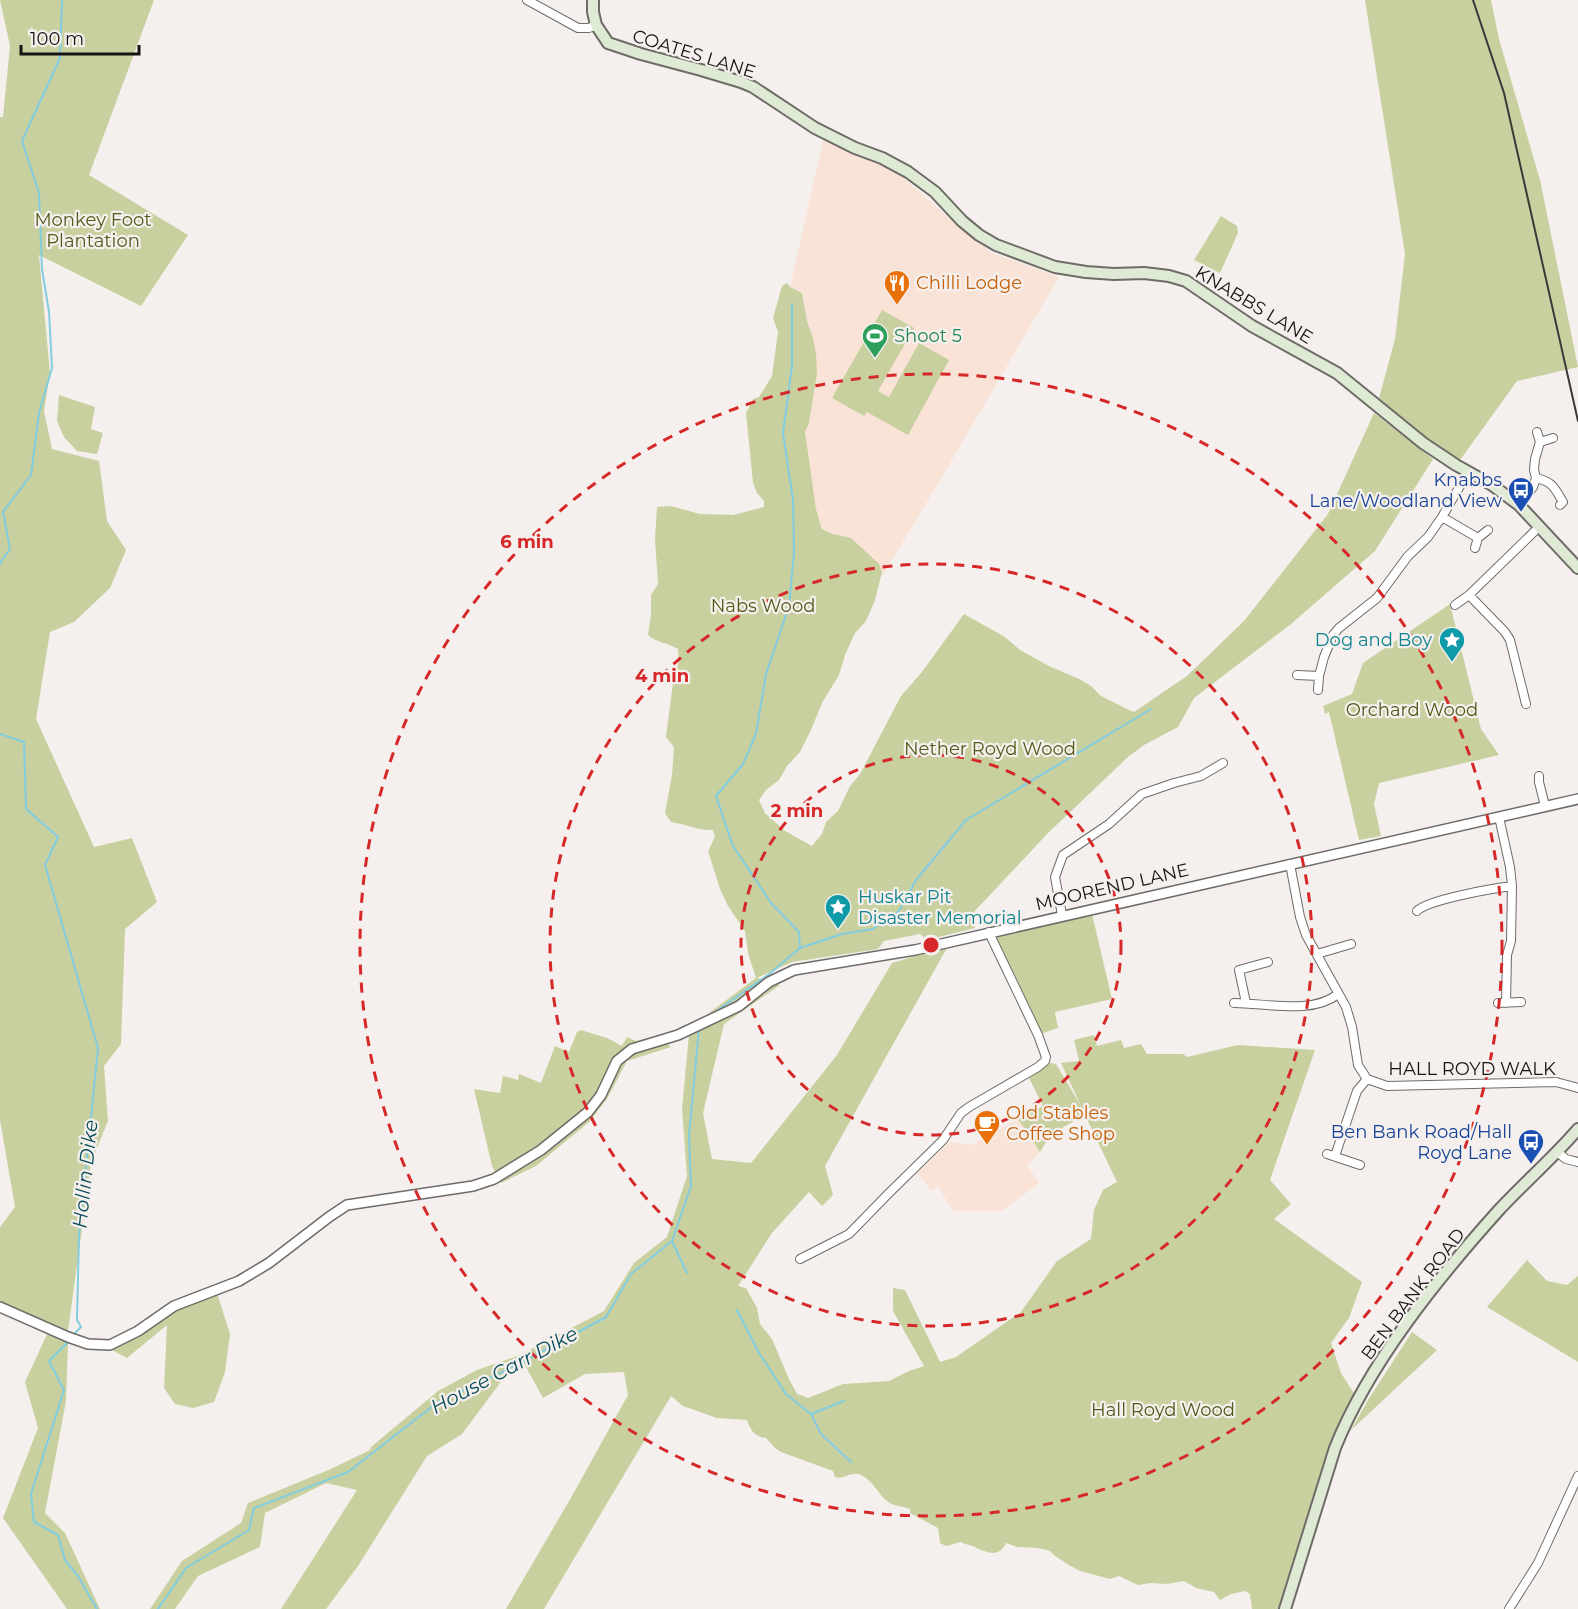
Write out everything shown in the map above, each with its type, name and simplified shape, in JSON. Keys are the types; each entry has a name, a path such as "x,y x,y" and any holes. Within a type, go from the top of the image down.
{"main road":[{"path":"593,0 596,25"},
{"name":"COATES LANE","path":"596,25 608,43 614,46 741,82 761,92 809,124"},
{"name":"KNABBS LANE","path":"809,124 908,172 935,192 962,222 978,235 996,245 1054,267 1107,273 1144,273 1186,281 1252,326 1337,373 1423,443 1492,485 1519,505 1578,568"},
{"name":"BEN BANK ROAD","path":"1285,1609 1331,1459 1360,1396 1400,1334 1447,1272 1500,1209 1578,1129"}],"street":[{"path":"526,0 579,28 596,25"},
{"path":"1519,505 1533,487 1536,478 1535,459 1540,442 1537,432"},
{"path":"1540,442 1552,438"},
{"path":"1318,690 1321,666 1329,643 1339,628 1377,598 1408,556 1428,537 1468,472"},
{"path":"1536,478 1553,486 1563,502 1560,505"},
{"path":"1442,517 1478,538"},
{"path":"1455,605 1469,595 1539,527"},
{"path":"1475,548 1478,538 1488,530"},
{"path":"1469,595 1510,640 1526,704"},
{"path":"1297,675 1319,675"},
{"path":"1062,915 1055,877 1063,855 1109,824 1142,794 1201,776 1223,763"},
{"path":"1539,776 1545,806"},
{"name":"MOOREND LANE","path":"0,1307 72,1339 88,1344 110,1345 138,1331 174,1306 239,1281 269,1263 347,1205 473,1186 494,1179 541,1150 588,1112 601,1095 617,1061 632,1049 678,1035 739,1006 770,982 794,970 891,954 1578,799"},
{"path":"1499,817 1512,886 1511,940 1507,955 1502,1003 1521,1002"},
{"name":"HALL ROYD WALK","path":"1290,864 1300,917 1306,935 1346,1007 1358,1065 1367,1079 1387,1086 1556,1082 1578,1088"},
{"path":"1417,912 1420,908 1438,901 1512,886"},
{"path":"800,1258 849,1234 943,1140 961,1113 1045,1061 1046,1057 1038,1035 989,932"},
{"path":"1317,954 1351,943"},
{"path":"1246,1003 1239,970 1268,962"},
{"path":"1234,1003 1306,1006 1333,998 1338,994"},
{"name":"HALL ROYD WALK","path":"1356,1161 1331,1155 1357,1091 1367,1079"},
{"path":"1557,1152 1566,1159 1578,1162"},
{"path":"1509,1609 1538,1563 1578,1476"}],"shaded area":[{"path":"824,137 898,173 992,253 1059,277 880,580 882,572 851,538 823,529 816,509 807,452 805,432 809,423 813,394 813,338 802,293 790,287"},
{"path":"1018,1119 1040,1152 1027,1165 1039,1183 1002,1211 953,1211 938,1186 931,1191 918,1173 950,1142 971,1145"}],"green space":[{"name":"Monkey Foot Plantation","path":"0,0 154,0 89,175 188,235 141,306 39,255 50,373 44,411 52,449 99,461 107,521 126,550 110,588 74,622 50,632 36,719 94,847 132,838 157,902 125,929 121,1044 104,1066 108,1121 91,1163 68,1331 0,1301 0,1227 15,1207 0,1120 0,117 3,117 10,46"},
{"path":"1365,0 1491,0 1499,39 1540,180 1578,367 1517,381 1460,460 1428,439 1379,398 1395,339 1405,254"},
{"path":"1221,216 1237,226 1238,233 1220,273 1194,260"},
{"path":"787,283 802,293 816,353 817,373 809,423 805,432 816,509 822,529 851,538 879,564 882,572 875,600 866,621 855,633 839,675 822,703 800,752 787,766 779,780 766,790 759,800 765,813 785,831 812,846 822,834 826,822 838,811 850,786 860,774 901,696 922,672 964,614 1005,637 1020,650 1079,679 1101,696 1134,712 1187,676 1244,621 1328,514 1374,413 1433,459 1375,551 1291,624 1194,698 1178,727 1144,745 1128,757 1048,833 973,913 975,928 927,940 920,934 884,941 878,949 792,962 757,978 780,985 724,1024 703,1113 712,1159 751,1163 837,1055 892,963 948,946 825,1166 833,1195 822,1206 809,1192 772,1233 738,1286 746,1288 757,1308 760,1324 772,1339 797,1394 808,1398 843,1384 889,1381 924,1366 893,1311 893,1288 905,1290 940,1362 956,1357 1021,1312 1057,1261 1091,1239 1094,1210 1103,1190 1117,1182 1085,1115 1051,1134 1040,1152 1018,1119 1043,1106 1028,1076 1051,1063 1056,1064 1081,1106 1061,1063 1079,1061 1074,1040 1094,1035 1097,1046 1121,1040 1124,1048 1141,1044 1147,1054 1183,1054 1187,1057 1238,1045 1315,1050 1270,1180 1291,1204 1274,1219 1362,1282 1349,1318 1331,1343 1341,1373 1355,1395 1335,1439 1288,1578 1289,1586 1278,1609 1252,1609 1250,1594 1245,1591 1231,1594 1220,1600 1214,1592 1196,1588 1184,1581 1138,1585 1119,1576 1110,1579 1080,1571 1050,1551 1038,1548 1017,1547 1006,1543 1000,1551 992,1553 961,1542 946,1546 940,1543 938,1528 910,1513 910,1509 889,1503 863,1476 855,1474 841,1478 835,1477 833,1471 781,1452 766,1438 754,1432 747,1420 717,1418 683,1406 671,1396 544,1609 506,1609 628,1395 624,1372 585,1374 543,1398 520,1356 462,1434 427,1456 358,1566 326,1609 281,1609 357,1490 326,1483 265,1513 260,1547 198,1576 175,1609 150,1609 182,1561 241,1523 248,1503 331,1469 370,1450 438,1391 477,1370 520,1355 604,1311 634,1263 667,1237 687,1176 682,1109 689,1034 709,1013 756,978 748,953 745,931 728,906 720,889 708,851 715,837 713,830 671,822 665,813 672,775 674,747 666,737 674,675 679,662 678,649 648,635 651,595 658,584 655,539 657,507 671,506 700,514 733,515 764,507 764,501 757,493 753,483 746,413 753,399 759,397 772,376 778,332 773,318 782,286"},
{"path":"882,310 914,328 878,391 889,397 919,343 949,360 908,435 867,412 864,416 832,398"},
{"path":"59,395 95,407 91,429 103,433 97,454 77,451 64,437 57,421"},
{"name":"Orchard Wood","path":"1450,604 1481,729 1499,755 1379,783 1374,804 1381,836 1359,840 1329,712 1325,714 1323,706 1352,694 1363,663"},
{"path":"1092,914 1112,999 1055,1012 1058,1028 1040,1034 996,937"},
{"path":"581,1030 607,1038 622,1046 627,1037 636,1041 657,1036 671,1047 627,1061 607,1099 589,1122 536,1166 501,1183 492,1166 474,1089 500,1093 503,1076 518,1080 519,1074 541,1083 555,1046 569,1052 577,1032"},
{"path":"1527,1260 1547,1281 1567,1285 1578,1276 1578,1362 1487,1307"},
{"path":"217,1293 230,1334 225,1372 214,1402 193,1408 175,1404 164,1388 167,1325 127,1358 110,1349 175,1308"},
{"path":"48,1332 68,1343 66,1401 45,1513 65,1533 100,1609 67,1609 3,1518 38,1428 25,1382"},
{"path":"1412,1332 1437,1350 1351,1430 1368,1400"}],"waterway":[{"name":"Hollin Dike","path":"0,565 10,549 3,512 31,475 39,413 52,368 49,312 42,269 39,193 22,141 60,58 62,0"},
{"path":"792,304 792,366 783,433 793,500 794,552 789,606 766,674 756,734 743,764 716,796 733,846 771,903 799,932 800,948"},
{"name":"House Carr Dike","path":"715,1012 768,975 800,948 842,934 873,929 895,915 916,880 966,820 1151,709"},
{"name":"Hollin Dike","path":"0,734 24,742 26,809 58,837 45,865 98,1048 79,1236 77,1320 81,1327 73,1335"},
{"name":"House Carr Dike","path":"158,1609 186,1568 249,1530 254,1508 348,1472 438,1402 517,1365 606,1317 631,1274 672,1241 691,1186 689,1136 699,1028"},
{"path":"672,1241 687,1273"},
{"path":"737,1310 759,1353 786,1394 811,1414 821,1434 851,1462"},
{"name":"Hollin Dike","path":"70,1340 49,1361 64,1390 31,1494 34,1522 58,1535 65,1560 78,1576 97,1609"},
{"path":"811,1414 844,1401"}],"railway":[{"path":"1473,0 1504,93 1578,421"}],"place":[{"name":"Chilli Lodge","path":"897,306"},
{"name":"Shoot 5","path":"875,359"},
{"name":"Knabbs Lane/Woodland View","path":"1521,513"},
{"name":"Dog and Boy","path":"1452,663"},
{"name":"Huskar Pit Disaster Memorial","path":"838,930"},
{"name":"Old Stables Coffee Shop","path":"987,1146"},
{"name":"Ben Bank Road/Hall Royd Lane","path":"1531,1165"}],"park label":[{"name":"Nabs Wood","path":"763,606"},
{"name":"Nether Royd Wood","path":"990,749"},
{"name":"Hall Royd Wood","path":"1163,1410"}]}
